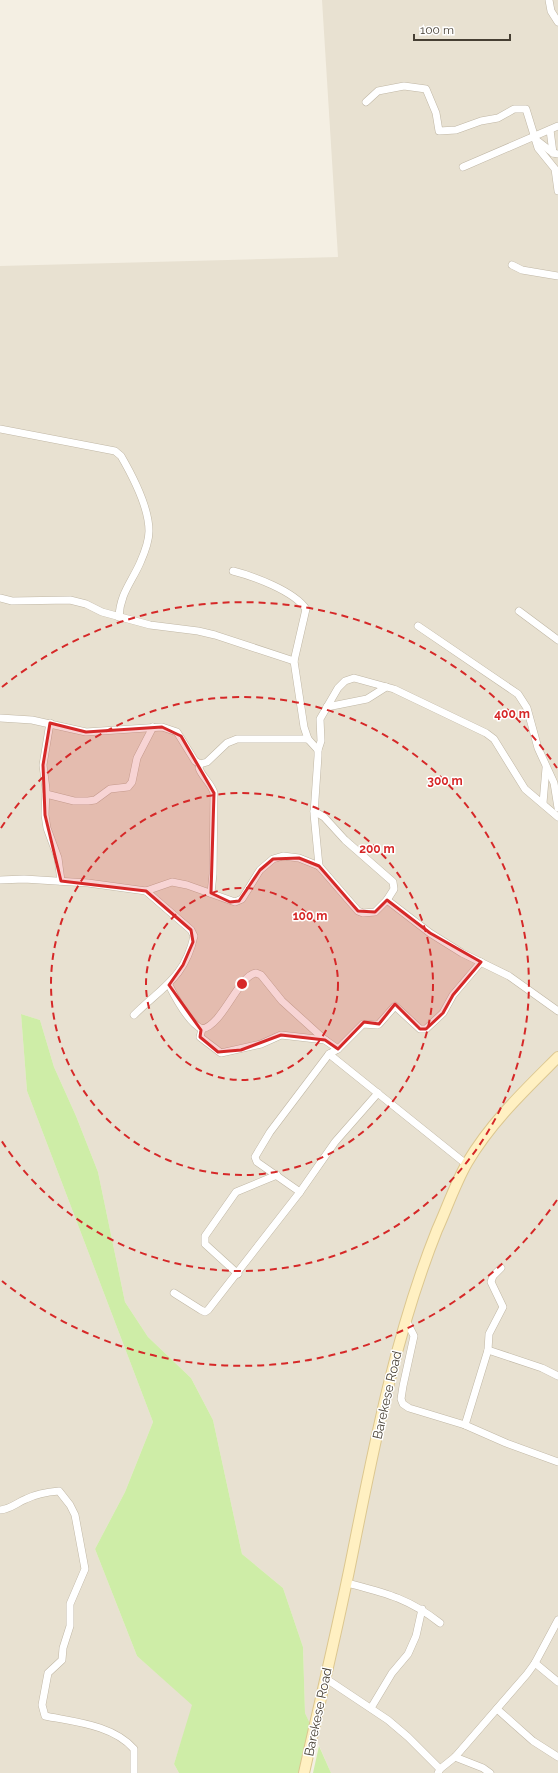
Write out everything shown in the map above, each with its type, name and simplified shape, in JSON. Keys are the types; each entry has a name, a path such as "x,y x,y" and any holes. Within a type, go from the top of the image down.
{"main road":[{"name":"Barekese Road","path":"304,1773 347,1583 382,1410 406,1320 427,1255 466,1164 503,1112 558,1057"}],"street":[{"path":"549,0 551,10 558,22"},
{"path":"366,102 378,91 404,86 426,89 436,113 440,131 456,130 481,121 498,118 514,109 526,109 533,137 538,148 555,169 558,191"},
{"path":"463,167 558,126"},
{"path":"550,130 555,153"},
{"path":"533,137 555,153"},
{"path":"512,265 522,270 558,276"},
{"path":"0,429 115,451 121,456 145,507 150,529 149,538 140,563 124,592 120,605 119,617"},
{"path":"232,570 267,583 303,605 306,609 294,661 304,727 308,739 318,750"},
{"path":"0,598 12,601 70,600 86,604 102,612 150,626 198,630 294,661"},
{"path":"519,611 558,640"},
{"path":"418,626 518,694 524,701 534,736 546,767 556,781 558,808"},
{"path":"319,866 314,811 315,791 318,775 318,750 321,741 320,719 338,688 345,681 354,678 386,687 486,733 494,739 525,789 543,803 558,818"},
{"path":"327,707 367,699 386,687"},
{"path":"0,718 32,720 86,732 162,727 177,732 195,761 200,764 207,762 227,743 237,739 308,739"},
{"path":"50,724 43,765 46,794 45,816 47,828 58,858 61,881"},
{"path":"46,794 74,801 88,801 95,800 113,788 128,787 132,782 137,758 153,727"},
{"path":"200,764 200,772 213,788 214,793 213,874 211,893"},
{"path":"543,803 546,767"},
{"path":"0,880 24,879 61,881 146,891 172,882 211,893 230,902 239,902 260,870 273,859 278,857 299,858 319,866 358,911 362,913 375,912 387,900 394,889 393,882 344,840 324,817 314,811"},
{"path":"134,1015 149,1000 169,985 183,965 194,936 191,930 146,891"},
{"path":"387,900 430,933 509,976 558,1011"},
{"path":"300,1192 257,1162 255,1157 270,1132 329,1054 338,1049 363,1024 377,1026 395,1006 420,1029 426,1029 443,1013 453,995 481,962"},
{"path":"325,1040 281,1035 261,1044 221,1053 200,1037 202,1029 212,1022 248,978 256,973 261,975 282,1001 325,1040 338,1049"},
{"path":"169,985 175,998 195,1024 202,1029"},
{"path":"329,1054 466,1164"},
{"path":"174,1293 201,1310 207,1311 238,1274 300,1192 335,1142 378,1093"},
{"path":"238,1274 205,1244 205,1236 236,1192 277,1175"},
{"path":"465,1426 488,1350 489,1334 502,1307 491,1282 493,1276 501,1268"},
{"path":"406,1320 414,1336 402,1386 402,1404 409,1408 465,1426 506,1444 558,1462"},
{"path":"488,1350 542,1368 558,1376"},
{"path":"0,1510 9,1509 26,1499 44,1492 59,1491 70,1505 75,1515 85,1570 70,1604 70,1626 63,1648 62,1660 48,1673 42,1705 45,1716 95,1727 125,1739 134,1749 134,1773"},
{"path":"347,1583 398,1597 422,1609 440,1623"},
{"path":"371,1708 392,1673 408,1654 416,1636 422,1609"},
{"path":"325,1678 371,1708 408,1737 439,1771 455,1757 535,1663 558,1620"},
{"path":"535,1663 558,1682"},
{"path":"497,1709 533,1741 558,1757"},
{"path":"455,1757 484,1768 490,1773"}],"highlighted area":[{"path":"50,723 86,732 162,727 181,736 214,793 211,893 230,902 239,901 260,870 273,859 299,858 319,866 358,911 375,912 387,900 430,933 481,962 453,995 443,1013 426,1029 420,1029 395,1004 379,1024 364,1022 338,1049 325,1040 281,1035 241,1050 218,1052 200,1037 201,1030 169,985 183,965 193,942 191,930 146,891 61,881 45,815 43,765"}],"shaded area":[{"path":"322,0 558,0 558,1773 331,1773 305,1713 303,1647 283,1588 242,1554 213,1420 191,1378 148,1337 125,1302 98,1172 76,1116 54,1067 40,1020 21,1014 27,1091 153,1422 125,1492 95,1549 137,1656 193,1705 174,1764 179,1773 0,1773 0,266 338,257"}],"green space":[{"path":"21,1014 40,1020 54,1067 76,1116 98,1172 125,1302 148,1337 191,1378 213,1420 242,1554 283,1588 303,1647 305,1713 312,1728 301,1773 179,1773 174,1764 192,1705 137,1656 95,1549 125,1492 153,1422 27,1091"},
{"path":"319,1746 331,1773 313,1773"}]}
